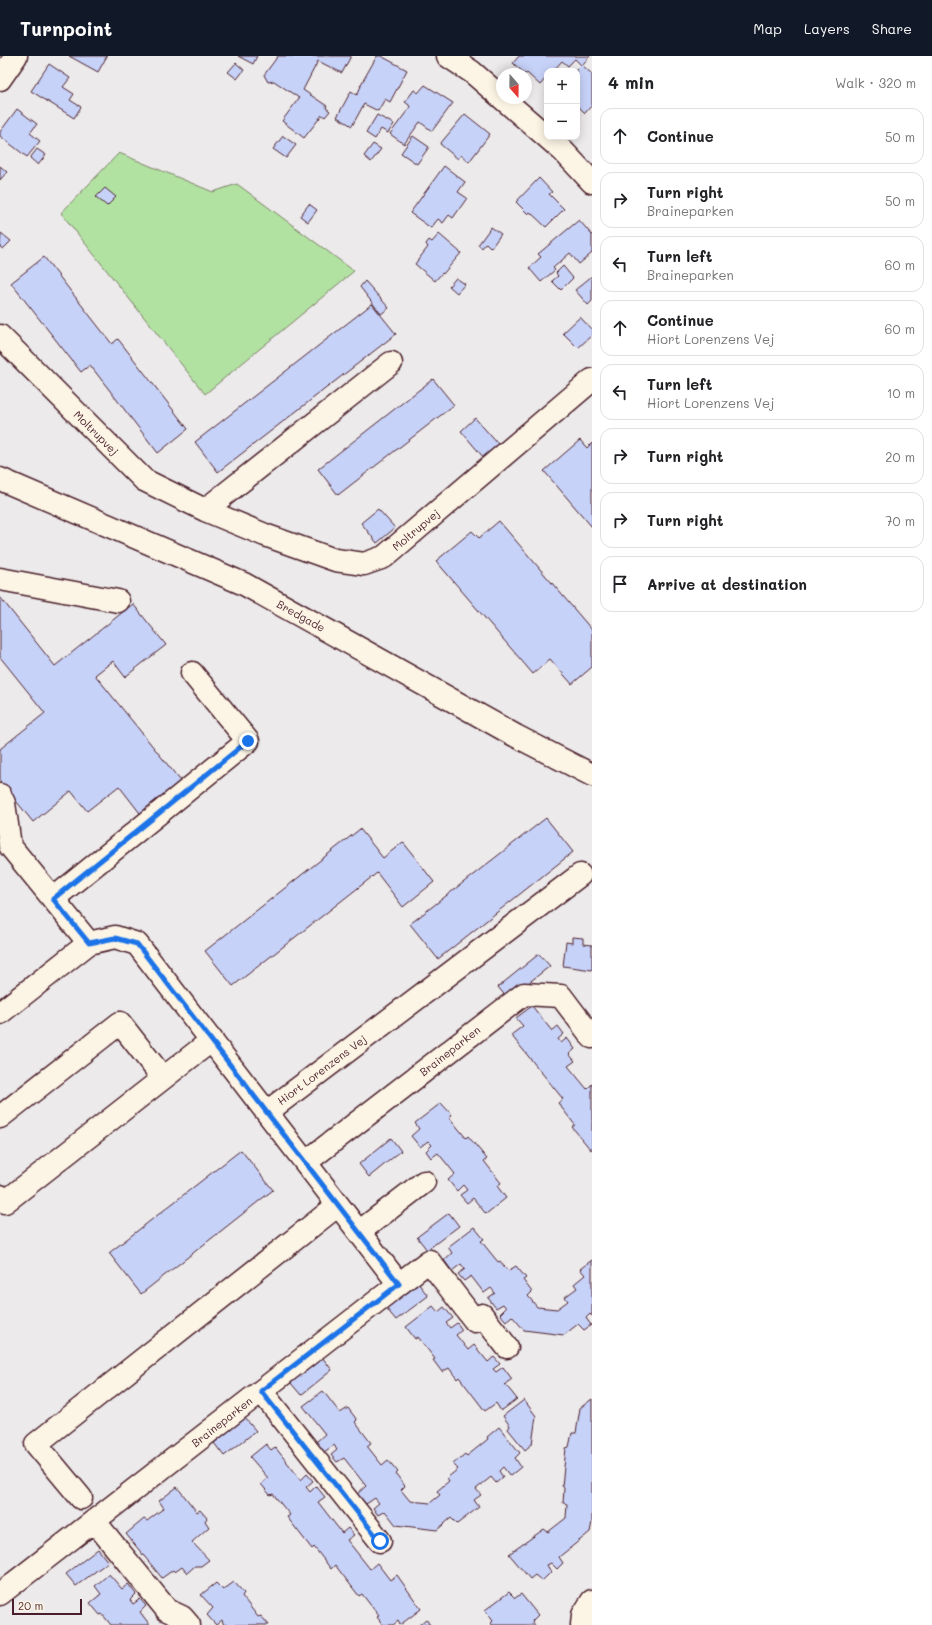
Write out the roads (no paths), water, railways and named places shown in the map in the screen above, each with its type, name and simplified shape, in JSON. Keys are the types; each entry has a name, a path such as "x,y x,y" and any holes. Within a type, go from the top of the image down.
{"street":[{"path":"0,79 16,56"},
{"path":"448,56 472,72 496,93"},
{"path":"509,104 544,134"},
{"path":"550,140 592,182"},
{"name":"Moltrupvej","path":"0,336 144,480 206,510 265,535 335,560 364,564 384,557 592,380"},
{"path":"206,510 390,363"},
{"name":"Bredgade","path":"0,479 244,584 509,732 592,775"},
{"path":"0,579 118,601"},
{"path":"53,899 248,741 192,673"},
{"path":"0,795 4,804 10,846 89,943"},
{"name":"Hiort Lorenzens Vej","path":"3,1003 89,943 115,938 137,944 267,1112 580,875"},
{"name":"Braineparken","path":"306,1162 524,994 561,996 592,1037"},
{"path":"0,1117 120,1023 163,1078"},
{"path":"0,1196 5,1202 212,1040"},
{"path":"267,1112 399,1284"},
{"path":"359,1232 424,1182"},
{"path":"81,1498 36,1444 338,1205"},
{"name":"Braineparken","path":"0,1594 95,1522 429,1261 475,1321 482,1315 507,1347"},
{"path":"261,1391 380,1541"},
{"path":"95,1522 167,1610 182,1617 189,1625"},
{"path":"582,1625 583,1615 592,1601"}]}
